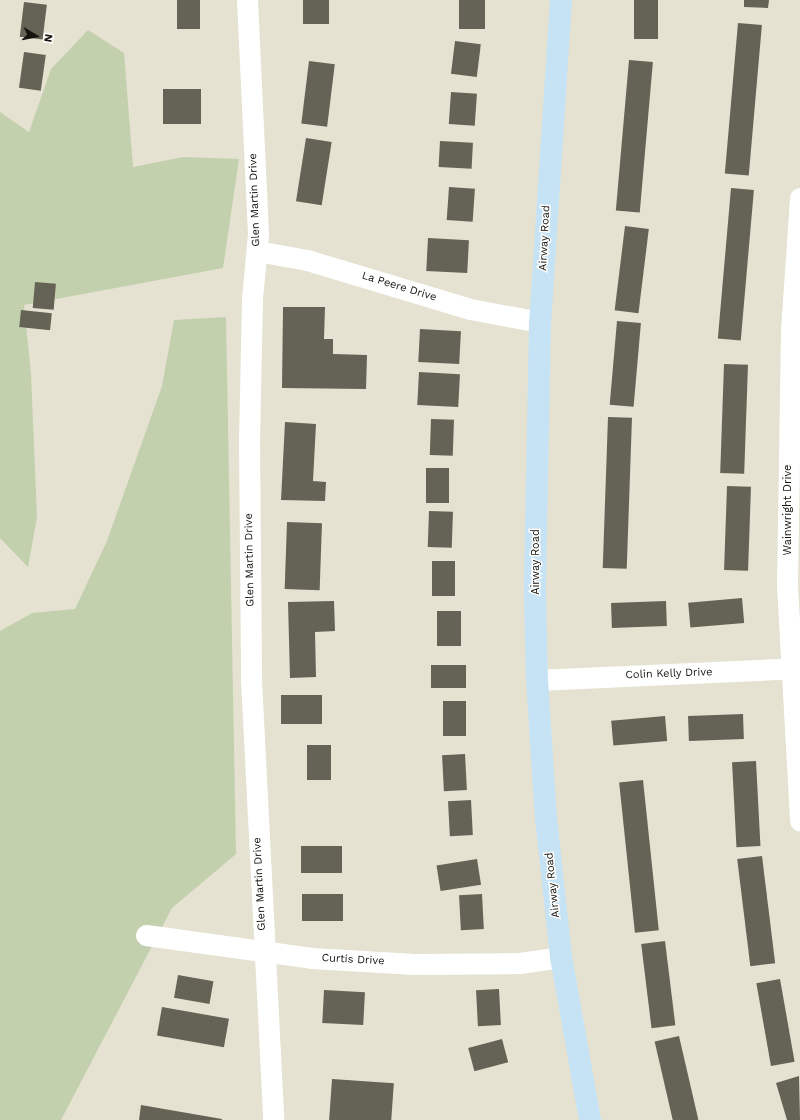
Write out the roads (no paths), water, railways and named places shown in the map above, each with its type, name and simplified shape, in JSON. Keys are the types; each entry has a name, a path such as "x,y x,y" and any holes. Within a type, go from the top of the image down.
{"main road":[{"name":"Airway Road","path":"561,0 540,322 535,578 537,680 546,818 561,957 590,1120"}],"street":[{"name":"Glen Martin Drive","path":"246,0 257,251 252,299 249,446 252,679 263,952 273,1120"},
{"name":"Wainwright Drive","path":"800,198 788,420 800,821"},
{"name":"La Peere Drive","path":"257,251 307,260 470,309 540,322"},
{"name":"Colin Kelly Drive","path":"537,680 795,668"},
{"name":"Curtis Drive","path":"146,936 318,958 472,965 561,957"}]}
